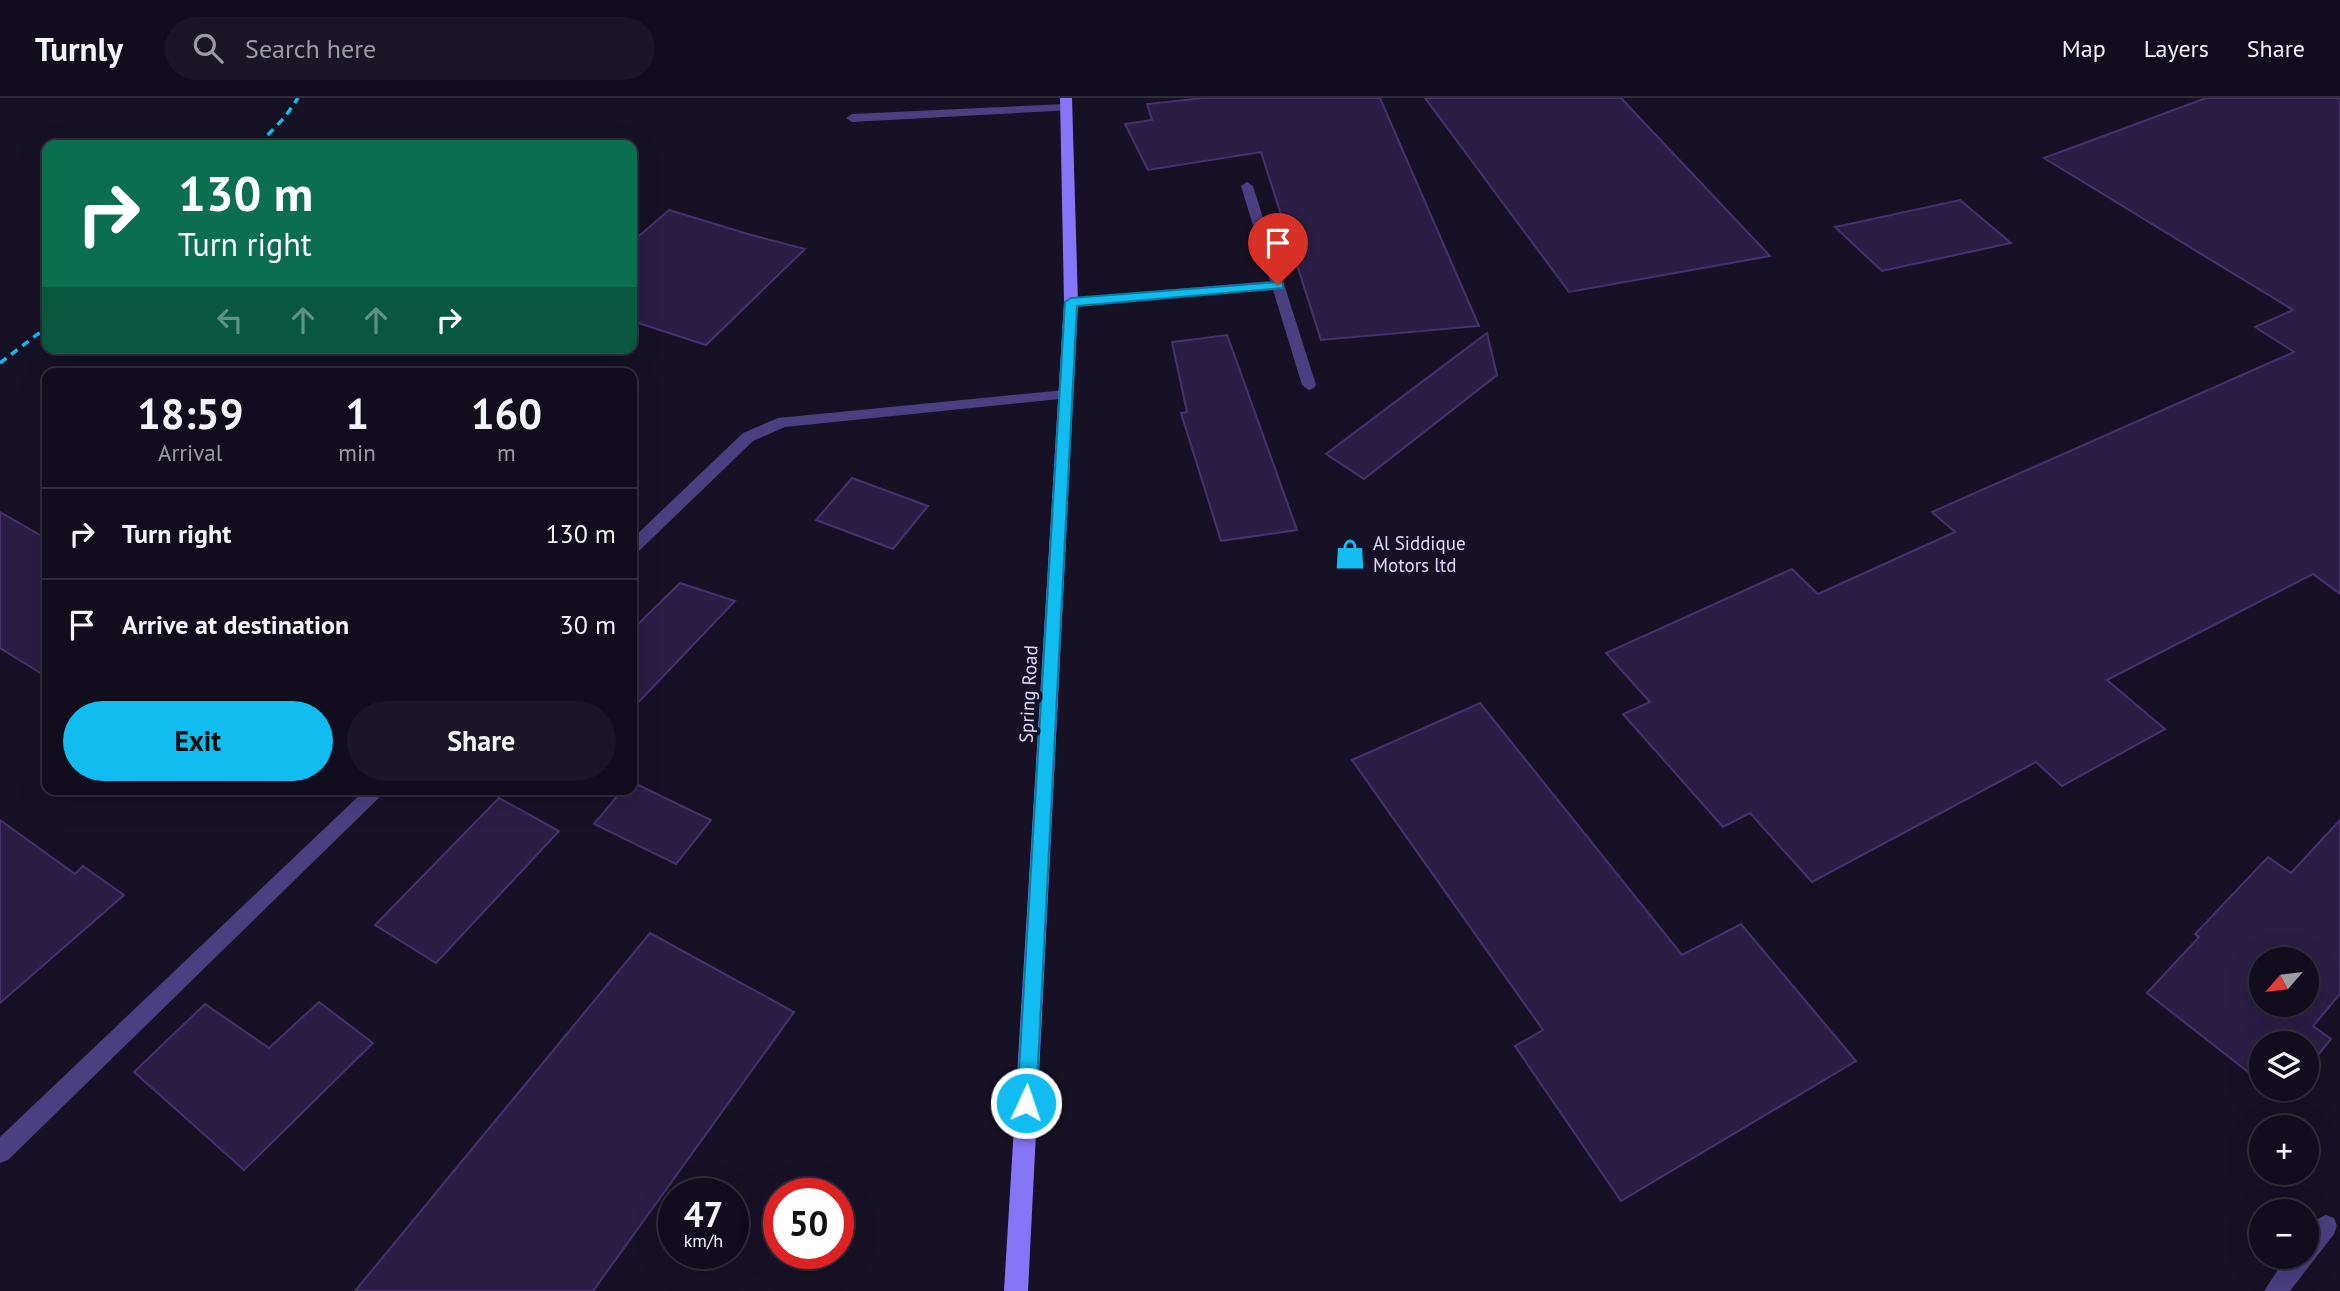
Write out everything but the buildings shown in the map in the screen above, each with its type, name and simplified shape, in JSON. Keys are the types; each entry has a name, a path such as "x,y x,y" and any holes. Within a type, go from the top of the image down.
{"main road":[{"name":"Spring Road","path":"1016,1291 1071,302 1066,103"}],"street":[{"path":"852,118 1066,103"},
{"path":"1247,186 1309,385"},
{"path":"1071,302 1278,285"},
{"path":"637,543 748,437 764,428 802,420 1065,395"},
{"path":"0,1152 373,795"},
{"path":"2319,1235 2326,1226"},
{"path":"2276,1291 2292,1269"}],"railway":[{"path":"263,140 285,117 298,98"},
{"path":"0,363 42,331"}],"place":[{"name":"Al Siddique Motors ltd","path":"1350,554"}],"route":[{"path":"1026,1103 1071,302 1278,285"}]}
